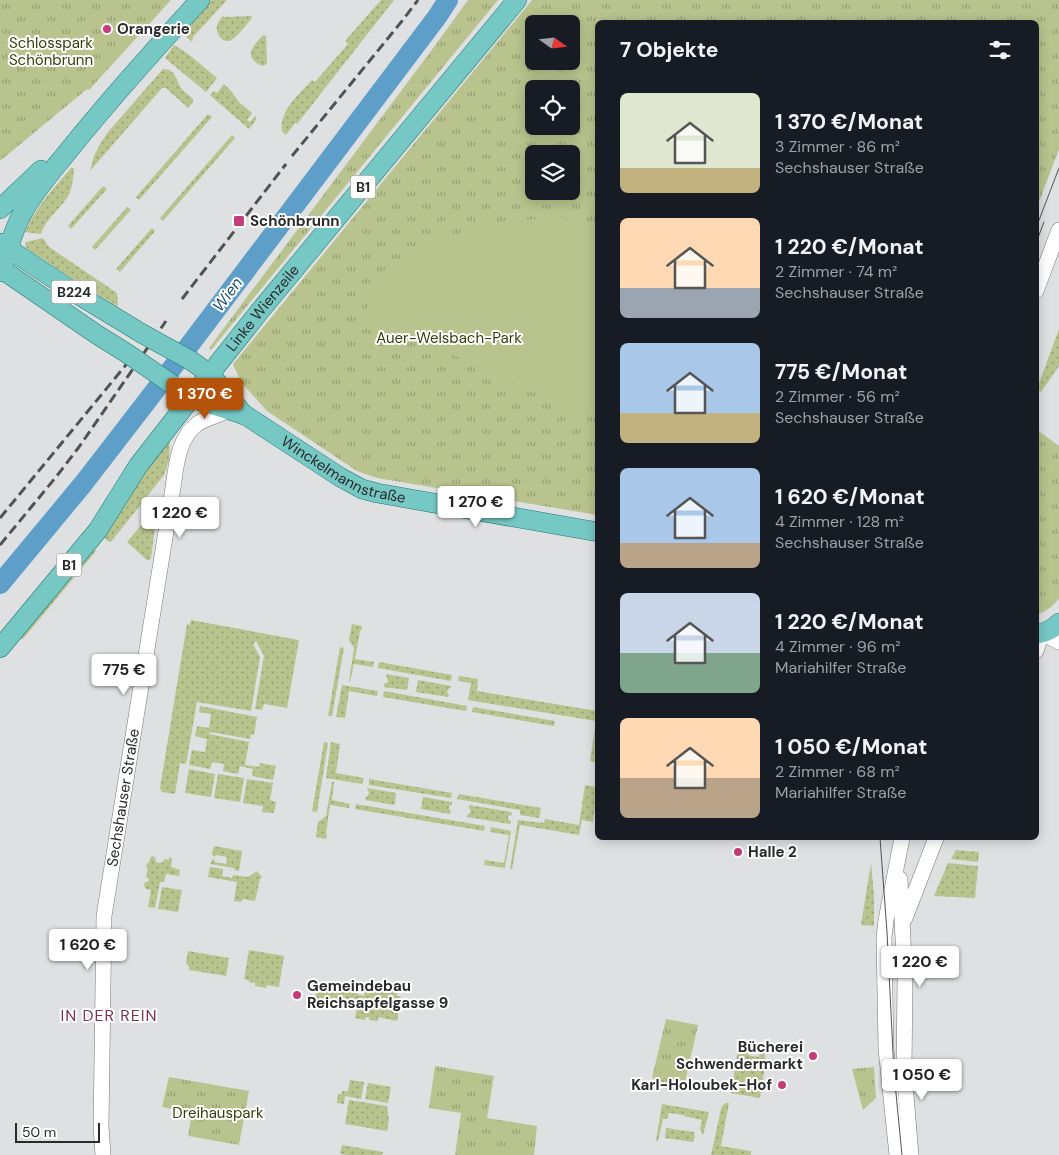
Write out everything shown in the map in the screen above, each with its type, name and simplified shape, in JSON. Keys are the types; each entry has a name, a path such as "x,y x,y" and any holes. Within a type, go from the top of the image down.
{"main road":[{"path":"0,270 4,246 28,204 52,171 86,128 200,0"},
{"name":"Linke Wienzeile","path":"0,648 98,530 138,466 181,390 199,366 259,312 517,0"},
{"path":"0,209 86,128"},
{"name":"B224","path":"4,246 72,291 199,366"},
{"name":"B224","path":"0,270 181,390"},
{"name":"Winckelmannstraße","path":"199,366 238,413"},
{"name":"Winckelmannstraße","path":"181,390 238,413 362,489 595,531"},
{"path":"1044,640 1059,623"}],"street":[{"path":"1039,283 1059,230"},
{"name":"Sechshauser Straße","path":"104,1155 101,1118 104,916 180,448 185,437 198,423 238,413"},
{"path":"902,840 900,867 905,1011 904,1071 911,1155"},
{"path":"897,1155 886,1049 884,937 902,840"},
{"path":"902,926 935,840"}],"green space":[{"name":"Schlosspark Schönbrunn","path":"0,0 171,0 89,90 87,89 0,161"},
{"path":"211,0 227,0 193,37 192,42 185,32"},
{"path":"381,0 394,0 297,124 295,123 286,135 282,131 282,123 291,103 312,80 315,82 348,44 345,41"},
{"path":"468,0 498,0 211,350 209,348"},
{"name":"Auer-Welsbach-Park","path":"532,0 1059,0 1059,149 1039,202 1039,20 595,20 595,515 377,478 357,471 267,411 241,382 233,364"},
{"path":"223,16 251,16 252,18 235,38 226,41 221,38 217,29 218,22"},
{"path":"263,35 266,36 267,64 262,66 252,59 251,51"},
{"path":"174,45 187,53 217,78 206,92 165,58"},
{"path":"163,69 173,73 181,88 193,99 193,102 188,108 166,88 162,88 90,171 94,156 108,132"},
{"path":"224,84 239,102 252,113 247,120 250,122 256,117 256,120 249,129 210,95 214,91 217,93"},
{"path":"208,114 212,117 139,200 136,197"},
{"path":"232,135 235,138 163,221 160,218"},
{"path":"71,168 74,168 70,192 67,198 43,228 41,234 25,232 39,206"},
{"path":"103,186 107,189 71,229 68,226"},
{"path":"127,207 131,210 95,250 92,247"},
{"path":"553,216 563,218 570,224 595,221 595,418 558,404 449,353 406,341 392,340 379,335 373,329 368,312 370,295 383,271 393,262 450,238 501,225"},
{"path":"152,228 155,231 120,272 116,269"},
{"path":"43,238 49,247 117,293 118,306 80,284 25,246 26,242"},
{"path":"1059,329 1059,366 1041,392 1039,390 1039,384"},
{"path":"1039,431 1059,446 1059,599 1046,611 1040,613"},
{"path":"170,439 169,461 164,475 111,542 109,542 103,537 150,464"},
{"path":"158,505 151,557 150,560 147,560 127,542"},
{"path":"97,550 23,639 18,639 89,553"},
{"path":"191,620 299,640 287,708 264,704 262,710 255,709 264,656 256,641 253,644 260,657 251,711 197,702 186,764 180,763 175,794 162,792 160,788 187,624 190,625"},
{"path":"352,624 362,626 355,659 374,662 373,667 354,664 350,682 354,648 349,640"},
{"path":"340,647 344,648 332,716 328,716"},
{"path":"379,662 452,675 451,681 378,668"},
{"path":"386,674 409,678 407,690 384,687 384,684 388,682"},
{"path":"459,676 478,679 477,691 595,711 595,721 468,700 471,683 458,681"},
{"path":"418,680 451,686 447,692 448,697 416,692"},
{"path":"342,685 378,691 377,696 349,691 345,718 336,717"},
{"path":"384,691 467,706 466,711 383,697"},
{"path":"200,706 257,717 254,735 251,734 250,739 210,732 209,734 249,742 245,765 259,767 260,763 276,766 273,780 252,776 253,769 240,766 238,774 223,771 224,764 212,762 210,769 189,765 192,750 205,752 207,739 195,736 197,726 209,728 211,714 199,712"},
{"path":"473,707 555,721 554,726 472,712"},
{"path":"595,728 595,762 590,761"},
{"path":"324,742 328,743 317,812 312,811"},
{"path":"331,742 340,744 336,773 364,778 362,784 326,778"},
{"path":"189,769 215,774 211,797 185,793"},
{"path":"218,774 244,778 240,802 214,798"},
{"path":"247,779 273,783 270,800 276,802 274,813 262,812 263,806 243,803"},
{"path":"369,779 452,793 451,798 369,785"},
{"path":"332,782 334,782 332,800 350,804 349,808 330,805 326,839 316,837 318,822 326,816"},
{"path":"585,785 595,787 593,822 582,820 579,835 520,825 512,869 510,869 518,820 544,823 545,819 579,825"},
{"path":"367,788 396,793 395,805 365,800 369,793"},
{"path":"459,794 541,808 539,818 520,815 520,810 457,799"},
{"path":"423,797 452,802 452,805 449,806 450,814 421,809"},
{"path":"356,804 485,826 484,831 355,809"},
{"path":"469,805 511,812 512,815 508,816 508,819 511,821 510,824 467,817 471,810"},
{"path":"491,827 511,831 505,868 484,865 485,860 504,863 509,835 490,832"},
{"path":"214,846 242,851 239,871 234,870 234,868 210,864 213,859 215,860 214,862 226,864 227,857 216,855 215,857 212,855"},
{"path":"956,850 979,852 978,862 951,859"},
{"path":"152,856 155,857 156,862 160,863 165,859 169,860 169,857 172,858 171,867 180,870 179,876 166,874 164,882 160,882 155,908 148,907 151,890 146,889 144,886 149,878 146,877 147,863 149,863"},
{"path":"871,863 874,896 874,926 861,925"},
{"path":"948,863 978,866 975,898 934,896"},
{"path":"210,867 223,869 222,876 232,878 233,875 248,877 257,871 262,877 255,901 243,899 241,902 234,901 237,882 208,877"},
{"path":"162,887 182,890 178,912 158,909"},
{"path":"249,950 284,956 279,987 267,985 266,988 255,986 255,982 250,983 250,981 244,979"},
{"path":"188,951 229,958 226,976 189,970 186,963"},
{"path":"317,984 348,989 349,987 358,988 357,994 364,996 365,990 397,993 397,996 401,997 397,1021 378,1017 378,1021 369,1020 369,1017 366,1017 365,1020 355,1018 358,1002 348,1000 347,1009 315,1004"},
{"path":"666,1019 698,1025 683,1091 656,1087 657,1080 652,1078"},
{"path":"739,1043 746,1044 749,1047 748,1055 759,1057 760,1051 764,1051 766,1060 760,1098 731,1093"},
{"path":"435,1066 494,1076 487,1118 537,1126 534,1155 455,1155 461,1113 429,1108"},
{"path":"874,1067 876,1098 863,1110 852,1069"},
{"name":"Dreihauspark","path":"169,1077 249,1091 239,1145 188,1136 192,1113 162,1107"},
{"path":"350,1080 364,1082 361,1099 345,1096 344,1104 337,1103 338,1094 342,1094 342,1091 348,1091"},
{"path":"368,1083 391,1087 388,1103 365,1099"},
{"path":"349,1100 387,1106 389,1120 387,1131 345,1124"},
{"path":"726,1103 729,1103 721,1146 751,1151 751,1155 711,1155 721,1109"},
{"path":"662,1104 709,1112 703,1135 700,1129 702,1120 669,1113 667,1119 663,1119 658,1141 656,1141"},
{"path":"666,1128 694,1132 693,1142 665,1138"},
{"path":"486,1144 527,1151 526,1155 485,1155"},
{"path":"342,1145 383,1152 382,1155 340,1154"}],"waterway":[{"name":"Wien","path":"0,584 83,484 154,392 448,0"}],"tram line":[{"path":"1039,220 1059,168"},
{"path":"1039,235 1044,222"},
{"path":"880,840 894,1073 902,1155"}],"railway":[{"path":"292,156 418,0"},
{"path":"182,299 286,164"},
{"path":"0,545 79,447 166,321"},
{"path":"0,518 130,360"}],"place":[{"name":"Orangerie","path":"107,29"},
{"name":"Schönbrunn","path":"239,221"},
{"name":"Halle 2","path":"738,852"},
{"name":"Gemeindebau Reichsapfelgasse 9","path":"297,995"},
{"name":"Bücherei Schwendermarkt","path":"813,1056"},
{"name":"Karl-Holoubek-Hof","path":"782,1085"}],"district":[{"name":"IN DER REIN","path":"109,1015"}]}
